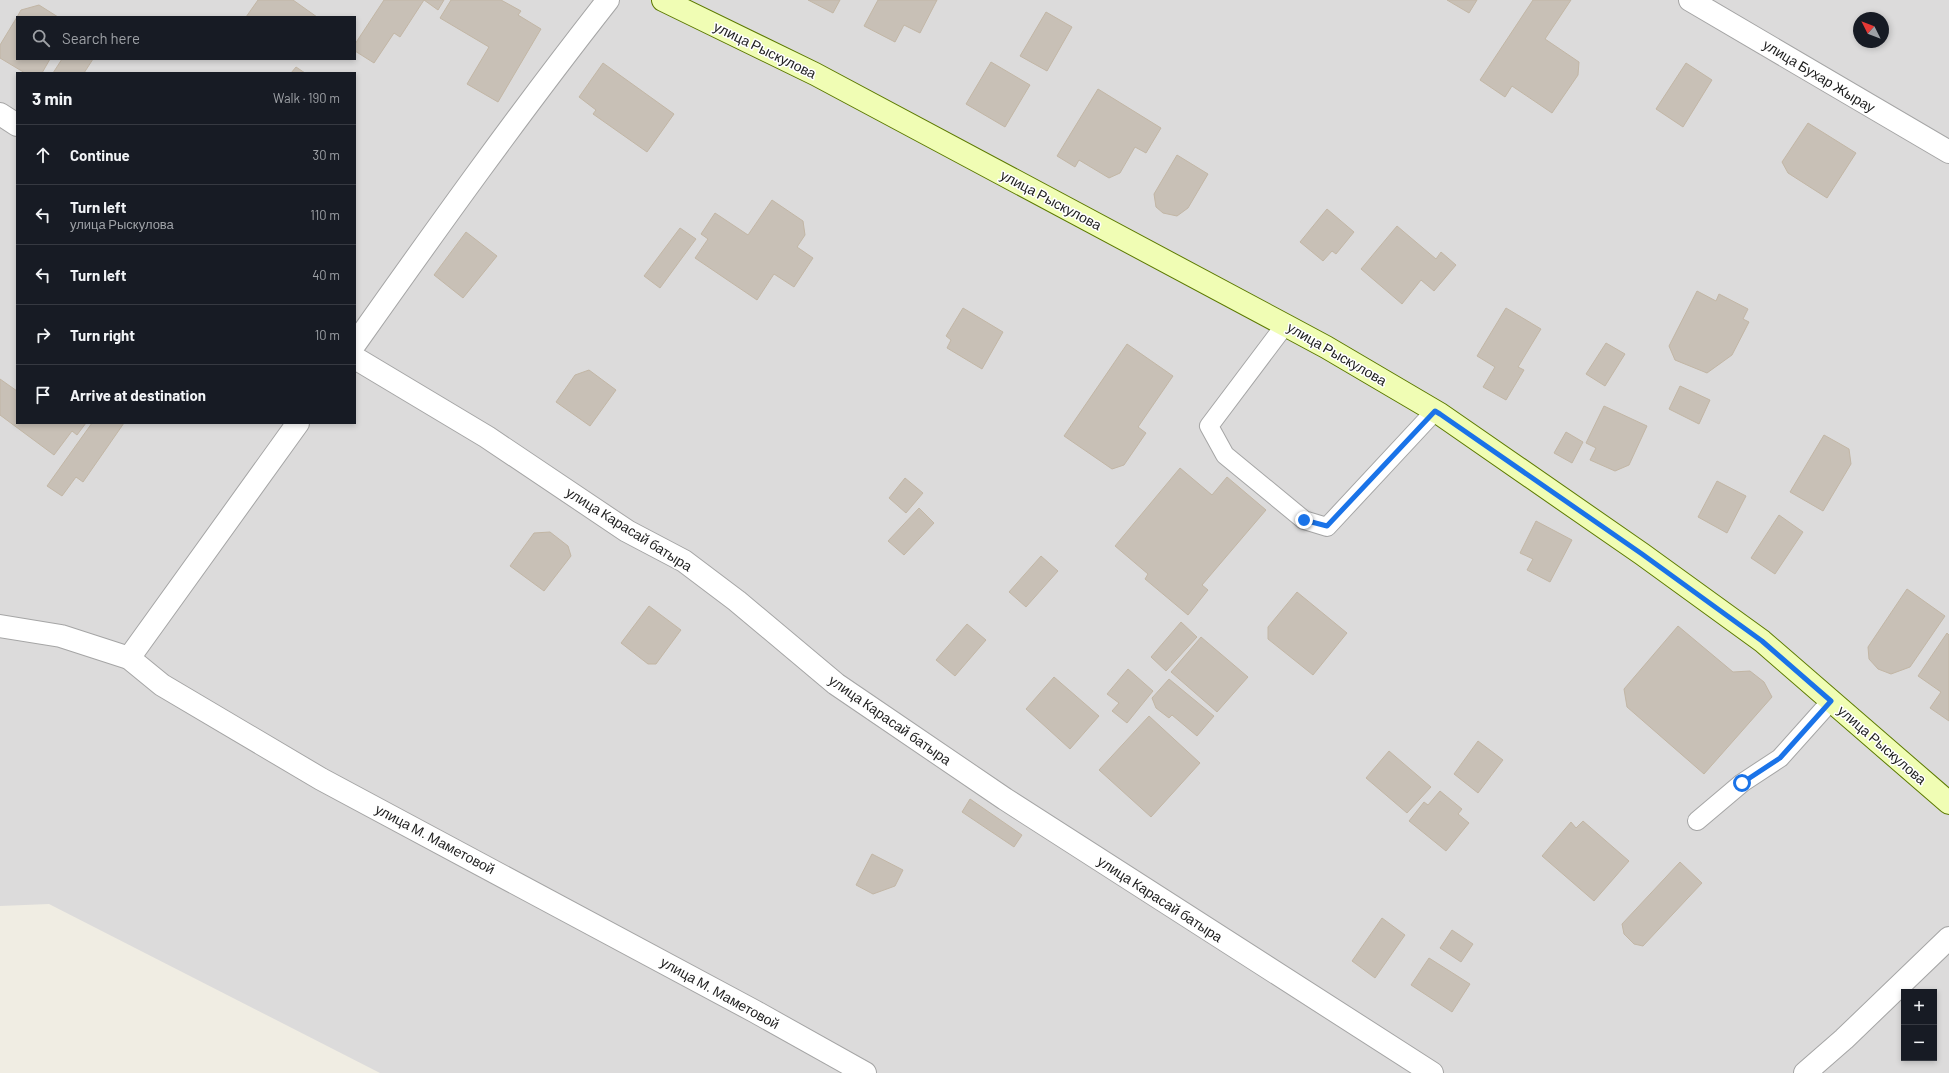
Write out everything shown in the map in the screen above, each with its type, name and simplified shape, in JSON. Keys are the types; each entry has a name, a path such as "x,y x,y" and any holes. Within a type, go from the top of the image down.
{"street":[{"path":"356,343 454,204 566,53 608,0"},
{"name":"улица Рыскулова","path":"663,0 815,74 1285,325 1435,411 1642,554 1762,641 1949,803"},
{"name":"улица Бухар Жырау","path":"1690,0 1949,152"},
{"path":"0,114 16,124"},
{"name":"улица Карасай батыра","path":"356,359 487,437 627,531 684,561 737,601 836,684 992,790 1432,1073"},
{"path":"129,658 297,424"},
{"name":"улица М. Маметовой","path":"0,626 62,636 129,658 162,685 321,779 741,1003 865,1073"},
{"path":"1805,1073 1844,1039 1949,938"}],"lane":[{"path":"1285,325 1209,426 1225,455 1304,520 1327,526 1435,411"},
{"path":"1697,820 1742,783 1780,758 1831,701"}],"shaded area":[{"path":"0,0 1949,0 1949,1073 380,1073 49,904 0,906"}],"building":[{"path":"258,0 293,0 316,16 247,16"},
{"path":"384,0 424,0 400,37 394,33 374,63 356,52 356,42"},
{"path":"424,0 444,0 438,10"},
{"path":"451,0 501,0 521,11 518,15 541,29 498,102 467,84 489,47 440,18"},
{"path":"808,0 840,0 833,13"},
{"path":"878,0 937,0 920,33 904,25 895,42 864,26"},
{"path":"1447,0 1477,0 1469,13"},
{"path":"1533,0 1571,0 1545,39 1579,62 1578,75 1552,113 1512,86 1505,97 1480,80"},
{"path":"39,5 56,16 18,16 21,10"},
{"path":"1046,12 1072,27 1047,71 1020,56"},
{"path":"16,19 16,60 49,60 43,72 23,72 0,58 0,45"},
{"path":"61,60 92,60 85,72 54,72"},
{"path":"991,62 1030,85 1005,127 966,104"},
{"path":"603,63 674,114 647,152 593,114 596,110 579,97"},
{"path":"1686,63 1712,80 1683,127 1656,109"},
{"path":"296,67 304,72 292,72"},
{"path":"1098,89 1161,128 1146,153 1135,147 1120,173 1109,178 1079,160 1075,167 1057,156"},
{"path":"1808,123 1856,153 1827,198 1788,173 1782,162"},
{"path":"1177,155 1208,174 1188,208 1177,216 1163,213 1156,207 1154,194"},
{"path":"772,200 803,221 805,235 797,247 813,258 794,287 774,274 757,300 695,258 708,239 701,234 715,213 748,235"},
{"path":"1327,209 1354,232 1336,254 1332,251 1323,261 1300,242"},
{"path":"1397,226 1436,259 1441,252 1456,265 1434,291 1421,280 1402,304 1361,269"},
{"path":"680,228 696,239 660,288 644,276"},
{"path":"466,232 497,256 463,298 434,275"},
{"path":"1697,291 1716,301 1719,294 1748,309 1743,319 1749,322 1732,355 1707,373 1675,360 1669,346"},
{"path":"963,308 1003,332 982,369 947,348 951,340 946,336"},
{"path":"1506,308 1541,329 1518,367 1524,370 1506,400 1483,387 1495,367 1477,356"},
{"path":"1606,343 1625,354 1605,386 1586,374"},
{"path":"1127,344 1173,376 1138,427 1146,433 1124,465 1112,469 1064,436"},
{"path":"589,370 616,390 590,426 556,402 575,375"},
{"path":"0,379 16,390 16,424 85,424 77,435 72,431 54,455 0,415"},
{"path":"1680,386 1710,400 1699,424 1669,409"},
{"path":"1604,406 1647,426 1629,465 1615,471 1590,460 1596,448 1586,443"},
{"path":"91,424 123,424 83,482 76,477 62,496 47,486"},
{"path":"1566,432 1583,442 1572,463 1554,453"},
{"path":"1824,435 1849,449 1851,464 1823,511 1790,492"},
{"path":"1180,468 1212,495 1227,477 1266,510 1202,585 1208,590 1188,615 1145,579 1148,574 1115,546"},
{"path":"905,478 923,493 906,513 889,498"},
{"path":"1717,481 1746,496 1727,533 1698,517"},
{"path":"919,508 934,523 904,555 888,541"},
{"path":"1779,515 1803,532 1775,574 1751,558"},
{"path":"1536,521 1572,540 1550,582 1527,570 1533,559 1520,553"},
{"path":"550,532 568,546 571,556 544,591 510,566 534,533"},
{"path":"1041,556 1058,571 1026,607 1009,592"},
{"path":"1907,589 1945,616 1910,667 1891,674 1878,669 1869,659 1868,647"},
{"path":"1297,592 1347,633 1313,675 1268,639 1268,627"},
{"path":"649,606 681,630 656,664 648,664 621,643"},
{"path":"1181,622 1197,637 1166,671 1151,657"},
{"path":"967,624 986,640 955,676 936,660"},
{"path":"1678,626 1733,672 1750,671 1764,682 1772,697 1704,774 1627,707 1624,689"},
{"path":"1947,633 1949,635 1949,721 1930,708 1941,692 1918,676"},
{"path":"1201,637 1248,677 1217,712 1171,672"},
{"path":"1128,669 1153,691 1127,723 1112,711 1119,703 1107,694"},
{"path":"1054,677 1099,716 1070,749 1026,709"},
{"path":"1169,679 1214,716 1197,736 1172,715 1169,718 1156,708 1152,698"},
{"path":"1149,716 1200,763 1151,817 1099,770"},
{"path":"1478,741 1503,760 1478,793 1454,774"},
{"path":"1389,751 1431,787 1407,813 1366,778"},
{"path":"1440,791 1462,809 1458,814 1469,823 1446,851 1409,821 1424,802 1428,805"},
{"path":"970,799 1022,835 1014,847 962,812"},
{"path":"1583,821 1629,861 1594,901 1542,856 1571,822 1576,828"},
{"path":"872,854 903,870 895,886 873,894 856,885"},
{"path":"1680,862 1702,883 1643,946 1634,944 1624,934 1622,924"},
{"path":"1382,918 1405,935 1375,978 1352,961"},
{"path":"1452,930 1473,944 1461,962 1440,948"},
{"path":"1429,958 1470,984 1452,1012 1411,985"}],"route":[{"path":"1304,520 1327,526 1435,411 1440,414 1642,554 1762,641 1831,701 1780,758 1742,783"}]}
